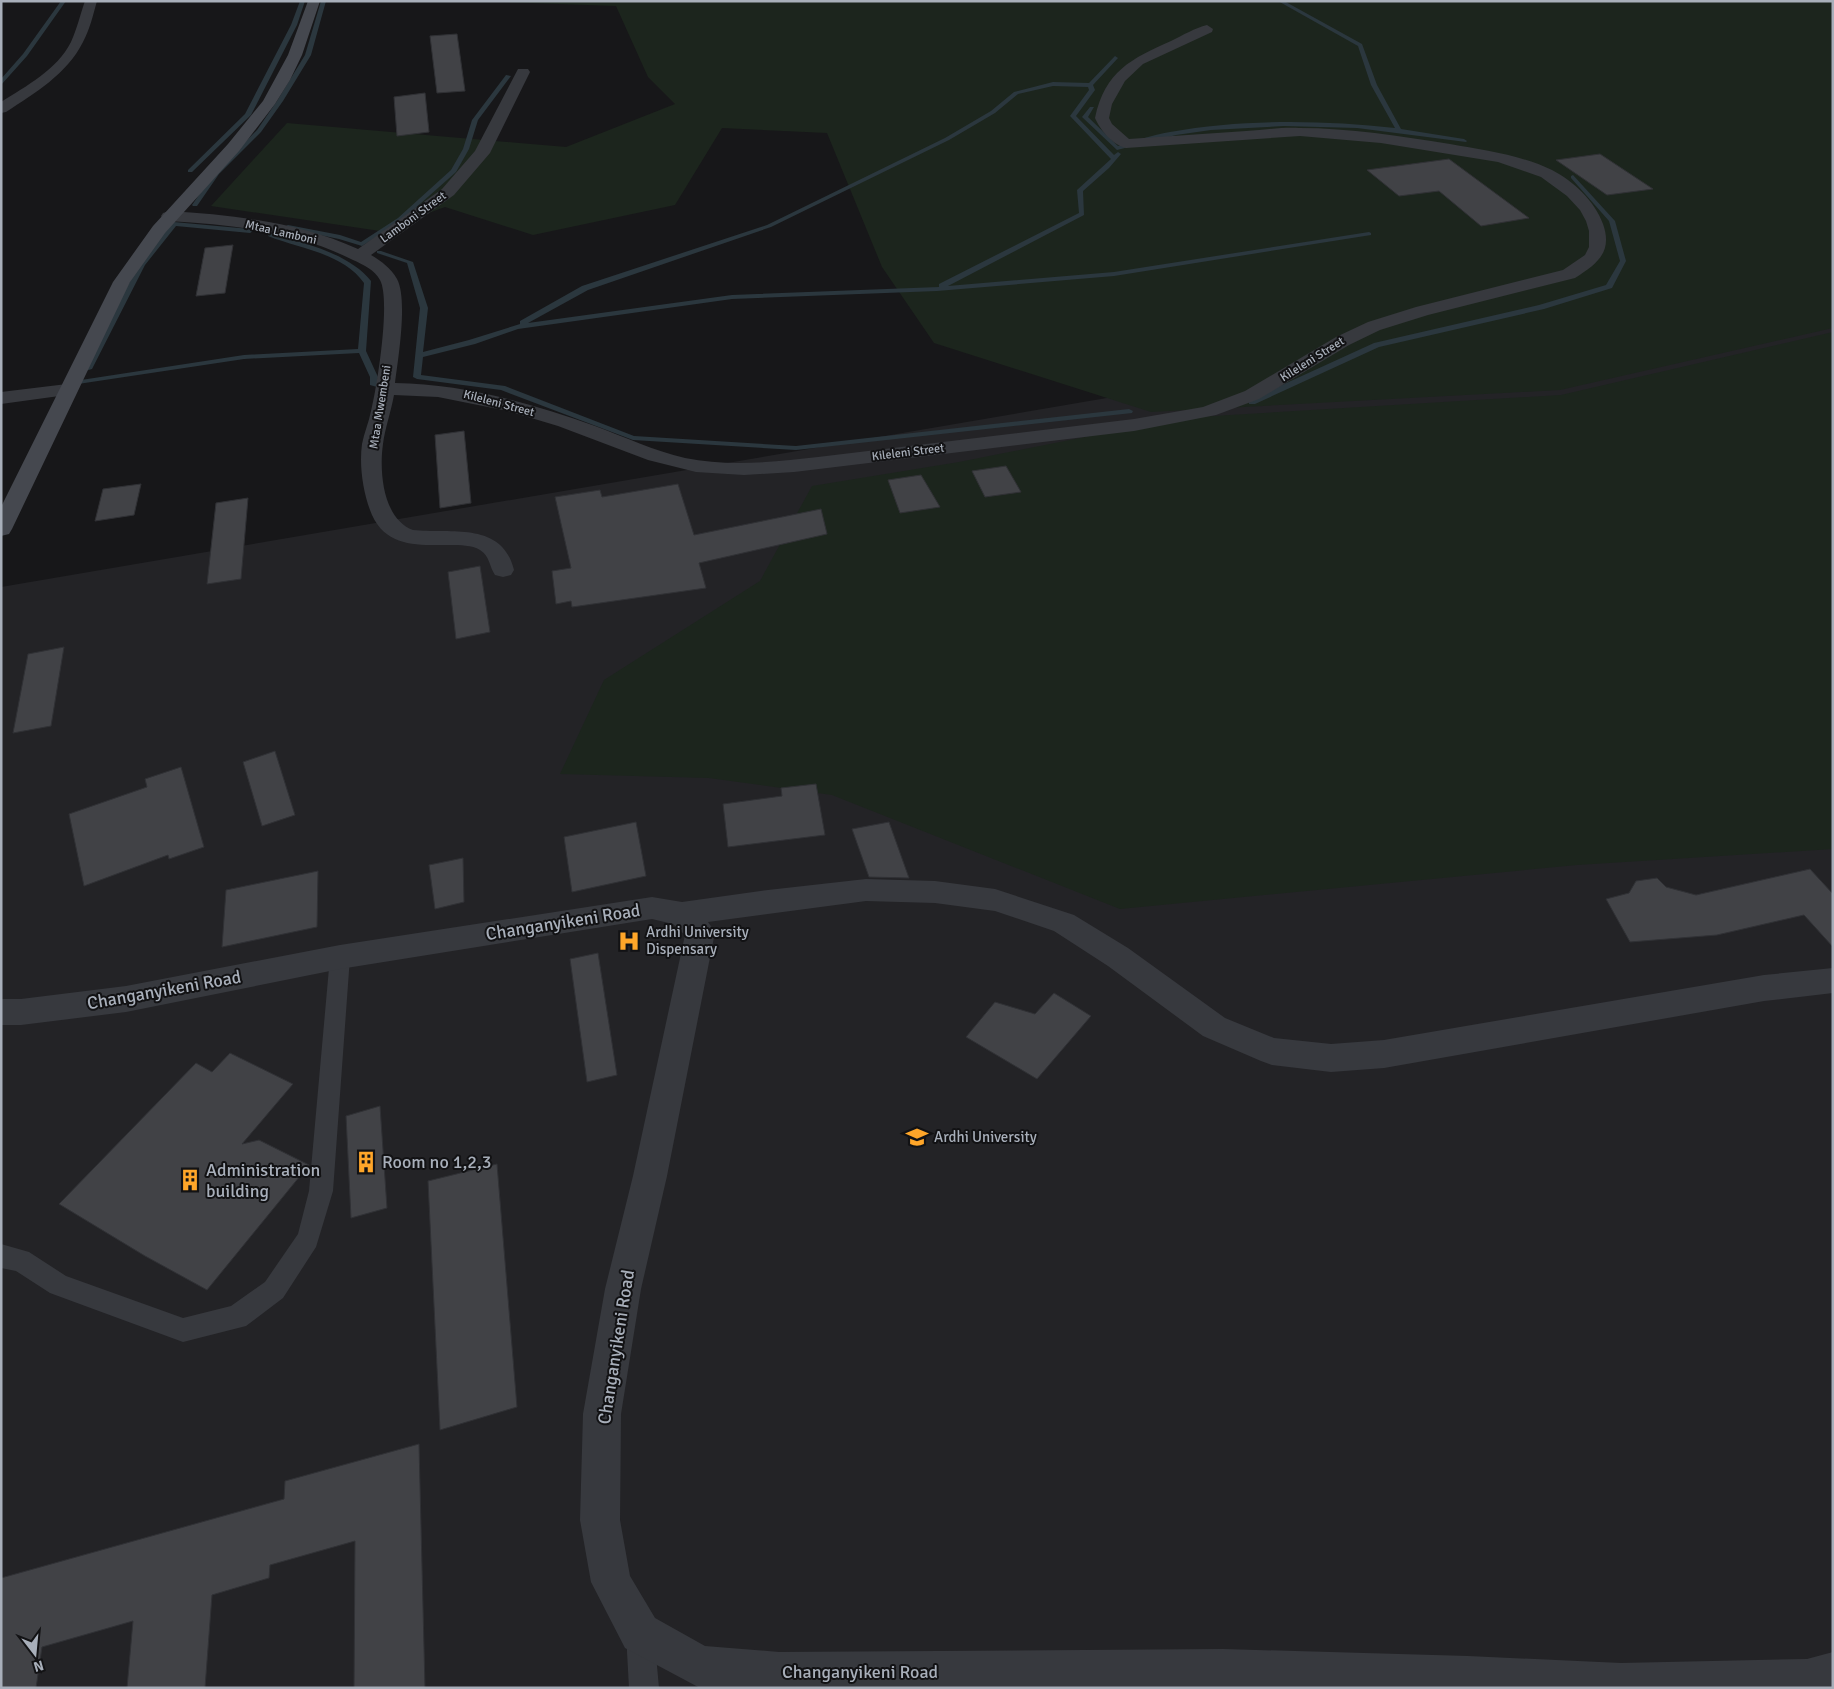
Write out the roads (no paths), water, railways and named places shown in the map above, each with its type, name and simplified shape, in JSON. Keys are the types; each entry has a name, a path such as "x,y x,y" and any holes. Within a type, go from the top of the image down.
{"street":[{"path":"1,109 42,80 67,58 77,42 90,1"},
{"path":"1,529 67,390 126,276 169,216 226,156 270,103 300,42 314,1"},
{"name":"Kileleni Street","path":"385,389 423,388 479,397 554,419 637,450 693,465 736,468 789,466 847,460 1134,425 1178,418 1213,409 1250,396 1283,378 1344,339 1376,326 1418,313 1569,274 1588,263 1598,248 1599,234 1590,211 1572,190 1555,178 1535,170 1516,163 1482,155 1387,138 1299,132 1126,144 1117,138 1106,126 1102,118 1105,104 1119,79 1138,61 1207,29"},
{"name":"Lamboni Street","path":"361,255 448,192 482,153 523,72"},
{"name":"Mtaa Lamboni","path":"169,216 259,225 338,246 361,255"},
{"name":"Mtaa Mwembeni","path":"361,255 378,267 389,279 393,297 385,389 372,447 375,494 386,522 394,532 411,538 467,539 485,543 499,556 503,570"},
{"path":"1,398 67,390"},
{"path":"682,914 768,901 866,890 935,892 995,900 1064,923 1118,957 1214,1027 1272,1051 1331,1058 1384,1054 1764,988 1833,980"},
{"name":"Changanyikeni Road","path":"1,1012 21,1012 126,999 340,957 652,908 682,914 700,932 650,1176 623,1289 602,1414 600,1520 610,1582 640,1633 701,1667 779,1673 1223,1670 1468,1677 1621,1684 1817,1680"}],"lane":[{"path":"1,1256 21,1260 59,1285 183,1330 237,1316 274,1290 308,1239 322,1191 340,957"},
{"path":"640,1633 644,1688"}],"waterway":[{"path":"1,83 25,55 64,1"},
{"path":"190,171 248,115 294,25 303,1"},
{"path":"195,205 217,173 259,131 280,101 308,55 324,1"},
{"path":"1280,1 1360,45 1374,85 1399,130"},
{"path":"1090,85 1115,58"},
{"path":"288,227 340,237 362,244 400,219 454,171 466,149 475,120 508,76"},
{"path":"523,323 585,288 769,226 947,139 993,112 1016,93 1053,84 1090,85"},
{"path":"1090,85 1092,90 1073,116 1114,159"},
{"path":"1092,108 1085,117 1117,148 1176,133 1284,124 1357,126 1464,141"},
{"path":"1114,159 1118,154"},
{"path":"942,286 1082,214 1080,190 1114,159"},
{"path":"1252,402 1377,345 1541,307 1609,286 1623,261 1612,221 1573,177"},
{"path":"88,369 142,264 174,224 250,231"},
{"path":"420,355 472,342 517,327 732,297 937,289 1114,274 1369,234"},
{"path":"270,235 324,253 351,265 361,273 368,283 362,351"},
{"path":"379,252 410,262 424,308 417,377 502,388 633,438 796,448 1129,411"},
{"path":"81,382 244,357 362,351"},
{"path":"362,351 374,377 374,385"}],"place":[{"name":"Ardhi University Dispensary","path":"629,941"},
{"name":"Ardhi University","path":"917,1137"},
{"name":"Room no 1,2,3","path":"366,1162"},
{"name":"Administration building","path":"190,1180"}]}
